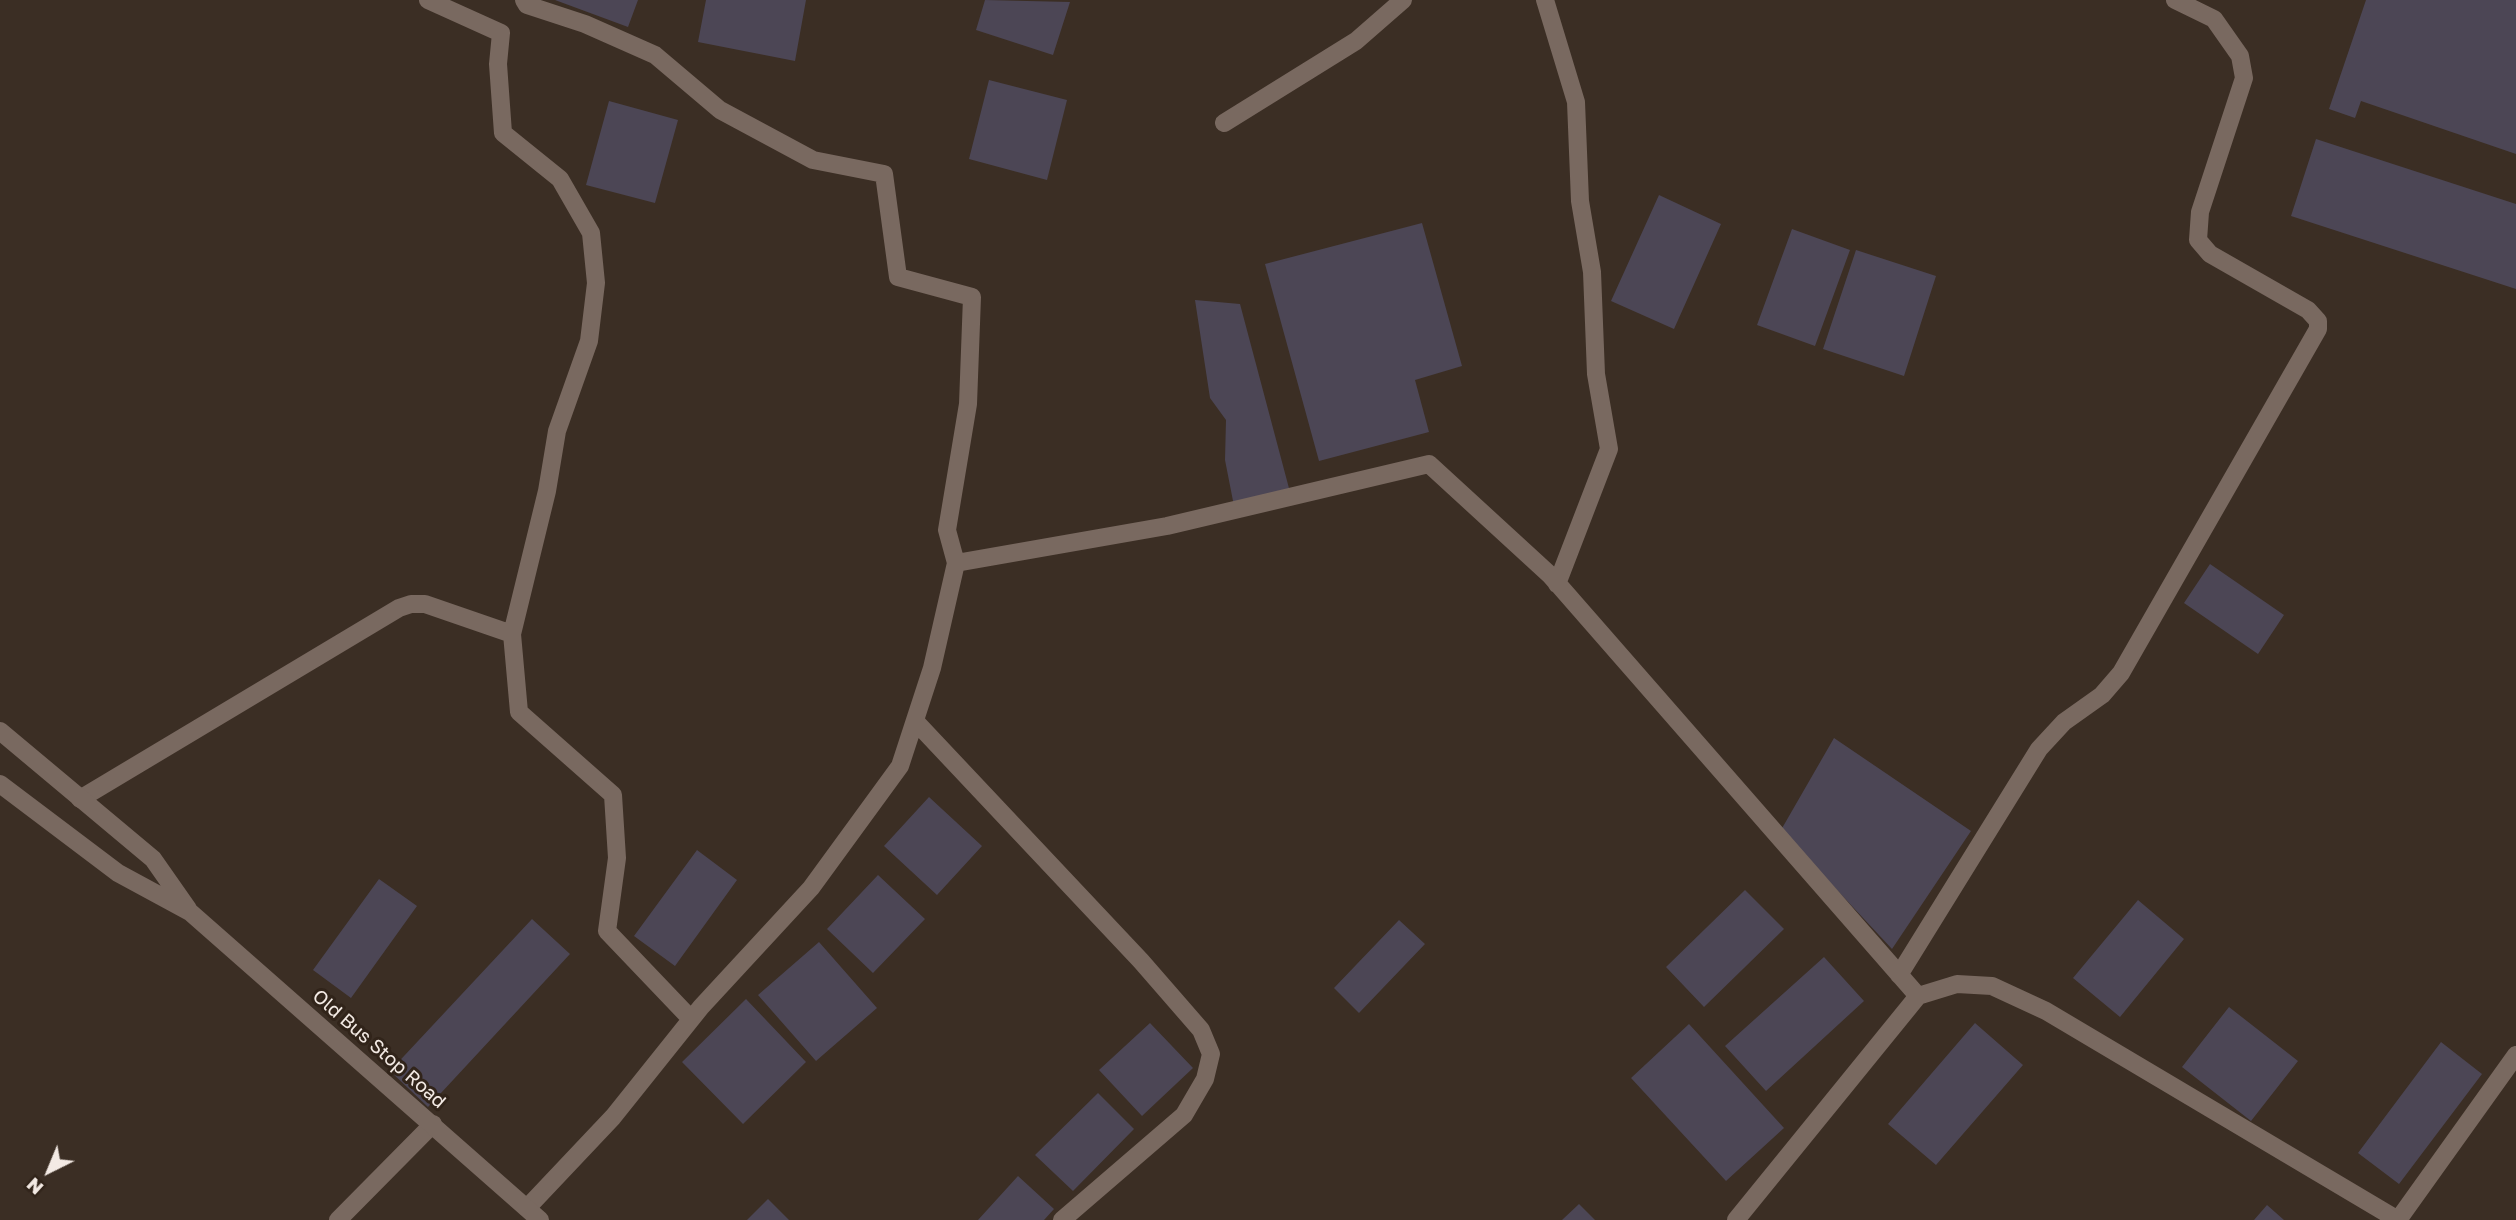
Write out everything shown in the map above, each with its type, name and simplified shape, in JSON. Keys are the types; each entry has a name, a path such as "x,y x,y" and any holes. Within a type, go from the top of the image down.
{"street":[{"path":"428,0 501,33 498,64 503,134 560,179 591,233 596,283 589,341 557,431 547,491 512,634 519,712 613,795 617,858 607,931 691,1019"},
{"path":"524,0 527,5 585,24 655,55 720,110 813,160 884,174 898,277 972,297 968,404 947,530 956,563 932,668 900,766 811,888 691,1019 534,1214"},
{"path":"1224,123 1356,41 1403,0"},
{"path":"1545,0 1576,103 1580,201 1592,272 1595,373 1609,449 1557,584"},
{"path":"1899,975 2039,749 2064,722 2102,695 2121,673 2318,329 2318,321 2308,310 2210,254 2198,240 2200,212 2244,78 2240,55 2214,19 2175,0"},
{"path":"956,563 1167,526 1429,464 1557,584 1918,996"},
{"path":"80,799 399,608 411,604 425,604 512,634"},
{"path":"915,721 1141,961 1201,1030 1210,1054 1205,1079 1184,1115 1062,1220"},
{"name":"Old Bus Stop Road","path":"0,731 153,859 190,912"},
{"name":"Old Bus Stop Road","path":"0,785 118,873 190,912 534,1214"},
{"path":"1737,1220 1918,996 1957,984 1992,986 2046,1011 2398,1220 2516,1055"},
{"path":"338,1220 433,1124"}],"building":[{"path":"555,0 638,0 628,27"},
{"path":"706,0 806,0 795,61 698,42"},
{"path":"985,0 1070,2 1053,55 976,30"},
{"path":"2366,0 2516,0 2516,154 2361,101 2355,118 2329,109"},
{"path":"989,80 1067,100 1047,180 969,159"},
{"path":"609,101 678,120 655,203 586,185"},
{"path":"2316,139 2516,204 2516,289 2291,216"},
{"path":"1659,195 1721,224 1674,329 1611,301"},
{"path":"1422,223 1462,366 1415,380 1429,432 1319,461 1265,264"},
{"path":"1792,229 1850,250 1815,346 1757,325"},
{"path":"1856,250 1936,276 1904,376 1823,349"},
{"path":"1195,300 1240,304 1290,492 1234,506 1225,460 1226,420 1210,398"},
{"path":"2210,564 2284,615 2258,654 2184,603"},
{"path":"1834,738 1971,831 1892,949 1781,830"},
{"path":"929,797 982,846 937,895 884,846"},
{"path":"697,850 737,880 675,966 634,936"},
{"path":"878,875 925,919 873,973 827,929"},
{"path":"379,879 417,906 351,998 313,970"},
{"path":"1745,890 1784,929 1704,1007 1666,967"},
{"path":"2138,900 2184,939 2120,1017 2073,978"},
{"path":"532,919 570,954 428,1107 390,1071"},
{"path":"1399,920 1425,944 1359,1013 1334,988"},
{"path":"819,942 877,1008 816,1061 758,995"},
{"path":"1824,957 1864,1001 1766,1091 1725,1046"},
{"path":"746,999 806,1062 743,1124 682,1062"},
{"path":"2229,1007 2298,1061 2251,1121 2182,1067"},
{"path":"1150,1023 1193,1068 1142,1116 1099,1070"},
{"path":"1975,1023 2023,1065 1936,1165 1888,1124"},
{"path":"1689,1024 1784,1128 1726,1181 1631,1078"},
{"path":"2441,1042 2482,1074 2399,1184 2358,1153"},
{"path":"1098,1093 1134,1129 1073,1191 1035,1155"},
{"path":"1018,1176 1054,1209 1044,1220 978,1220"},
{"path":"768,1199 789,1220 747,1220"},
{"path":"1579,1204 1595,1220 1562,1220"},
{"path":"2267,1205 2284,1220 2254,1220"}]}
